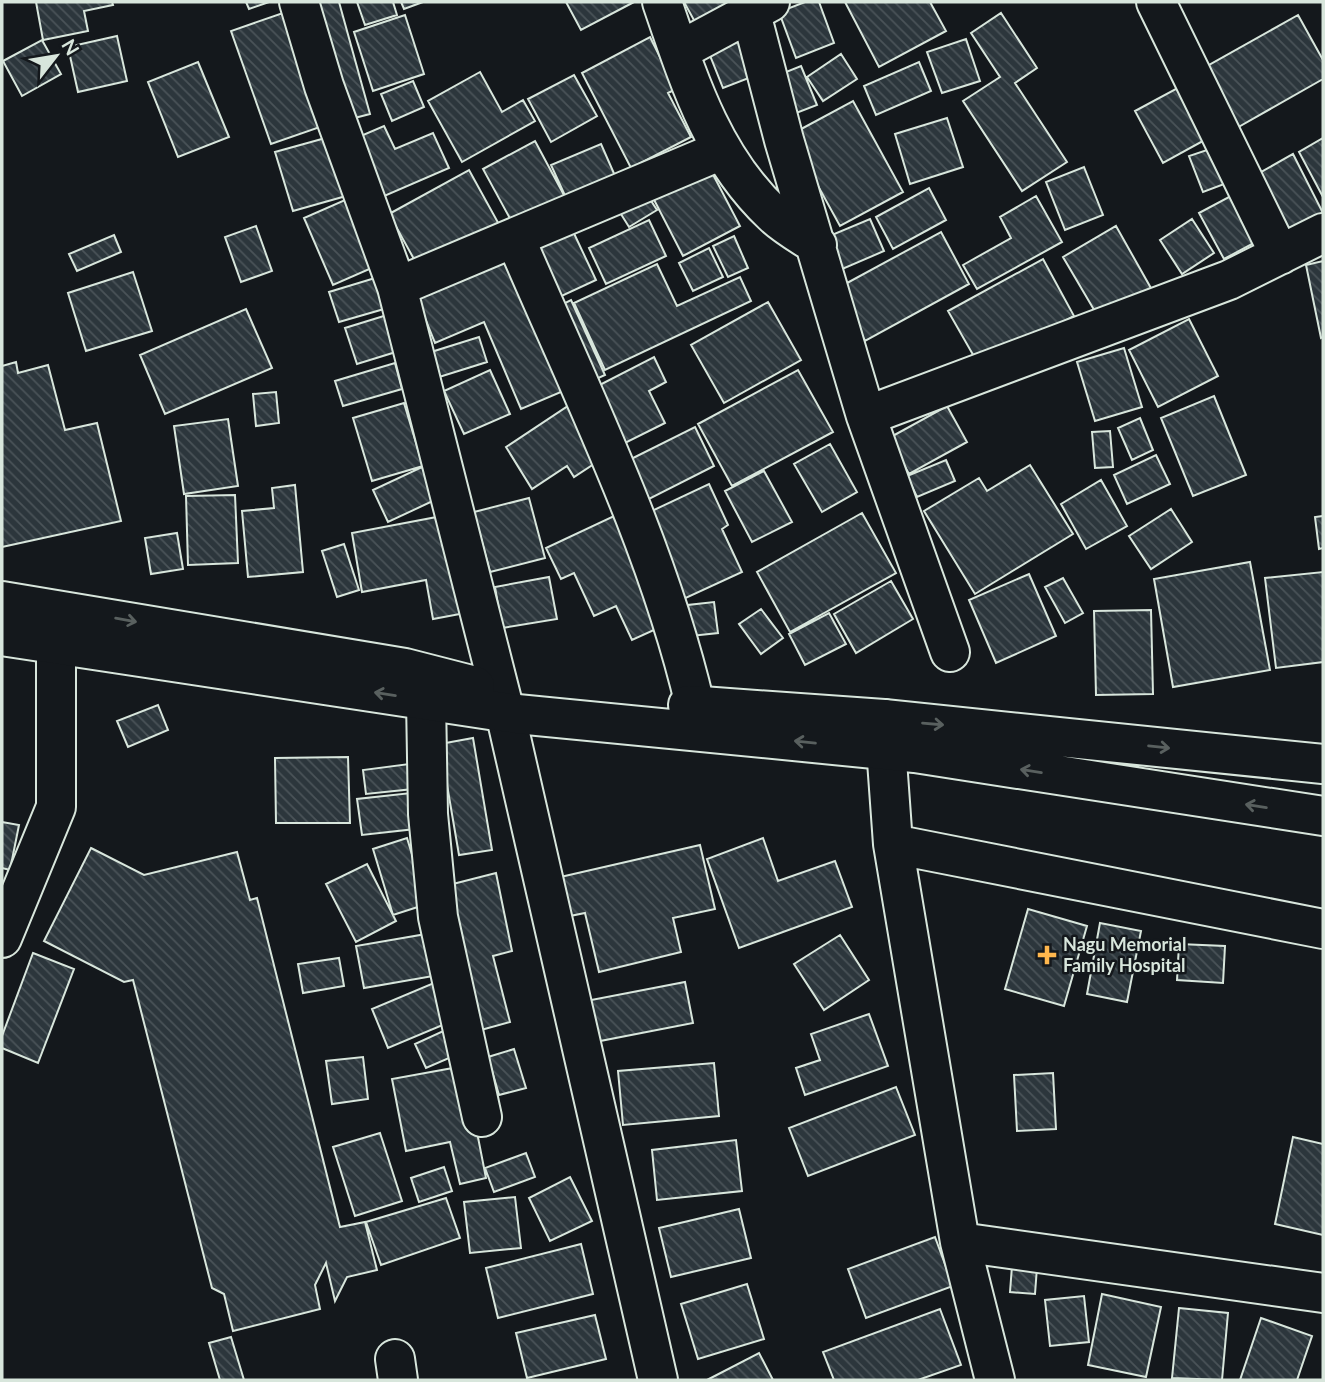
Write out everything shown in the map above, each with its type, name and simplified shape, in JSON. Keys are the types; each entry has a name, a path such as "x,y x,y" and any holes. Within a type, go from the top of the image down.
{"street":[{"path":"299,2 324,86 397,287 503,702 658,1380"},
{"path":"662,2 699,108 722,150 773,215 817,245"},
{"path":"1156,2 1280,255"},
{"path":"679,51 757,6 817,245 866,416 950,652"},
{"path":"397,287 722,150"},
{"path":"866,416 1229,280 1323,233"},
{"path":"515,237 653,567 683,652 695,705"},
{"path":"2,601 405,668 503,702 885,734 1323,764"},
{"path":"2,636 426,700 695,705 885,734 1323,816"},
{"path":"2,938 55,807 56,643"},
{"path":"426,700 428,814 438,917 482,1117"},
{"path":"885,734 893,844 960,1242 995,1380"},
{"path":"893,844 1323,929"},
{"path":"960,1242 1323,1293"}],"building":[{"path":"36,2 112,2 113,5 84,11 88,31 43,40"},
{"path":"246,2 269,2 249,9"},
{"path":"312,2 339,2 370,114 343,121"},
{"path":"357,2 393,2 397,15 365,25"},
{"path":"401,2 423,2 404,9"},
{"path":"566,2 634,2 581,30"},
{"path":"684,2 733,2 695,22"},
{"path":"805,2 819,2 834,43 796,58 779,12"},
{"path":"845,2 930,2 946,31 879,67"},
{"path":"283,13 323,126 271,144 231,31"},
{"path":"1001,13 1037,68 1015,83 1067,162 1022,191 963,101 1000,77 971,33"},
{"path":"405,15 424,74 373,91 354,32"},
{"path":"1298,15 1323,60 1323,79 1235,129 1202,69"},
{"path":"735,31 754,76 723,88 705,43"},
{"path":"117,36 127,81 78,92 68,47"},
{"path":"650,37 676,89 668,93 691,137 631,168 582,73"},
{"path":"966,39 980,81 942,93 927,52"},
{"path":"42,40 61,74 22,96 3,61"},
{"path":"841,54 857,79 823,101 807,77"},
{"path":"198,62 229,137 178,157 148,82"},
{"path":"919,62 931,91 876,115 864,86"},
{"path":"801,66 817,105 791,115 776,76"},
{"path":"480,72 502,112 523,100 535,121 462,162 428,101"},
{"path":"574,75 597,116 551,142 528,99"},
{"path":"413,81 424,107 392,121 381,94"},
{"path":"1185,84 1212,136 1163,163 1135,111"},
{"path":"853,101 903,192 840,226 790,135"},
{"path":"947,118 963,167 910,184 895,134"},
{"path":"384,126 395,149 433,133 449,168 382,197 356,138"},
{"path":"329,137 346,196 293,211 275,152"},
{"path":"1323,138 1323,197 1299,152"},
{"path":"535,141 565,197 513,224 483,169"},
{"path":"601,144 616,178 567,200 551,165"},
{"path":"1222,145 1235,180 1203,192 1189,156"},
{"path":"1293,154 1323,213 1278,237 1247,180"},
{"path":"707,163 740,226 683,256 650,192"},
{"path":"1084,167 1103,215 1065,230 1046,182"},
{"path":"469,170 501,228 420,270 389,214"},
{"path":"929,188 946,220 893,249 876,217"},
{"path":"644,190 657,210 629,227 616,206"},
{"path":"1242,190 1267,236 1224,259 1199,213"},
{"path":"1036,196 1062,242 977,289 963,265 1011,238 1000,217"},
{"path":"345,200 374,267 333,285 304,218"},
{"path":"870,219 884,251 840,270 827,237"},
{"path":"1192,219 1214,253 1182,274 1160,240"},
{"path":"649,220 666,256 606,284 589,248"},
{"path":"570,225 596,280 553,300 527,245"},
{"path":"256,226 272,271 241,282 225,237"},
{"path":"1116,226 1152,290 1100,320 1063,257"},
{"path":"941,232 969,284 865,341 836,289"},
{"path":"114,235 121,252 77,271 69,254"},
{"path":"734,236 748,268 728,277 713,246"},
{"path":"709,248 723,277 693,291 679,263"},
{"path":"508,249 568,389 521,409 484,322 435,343 413,289"},
{"path":"1043,259 1074,316 980,367 948,311"},
{"path":"1323,261 1323,337 1321,338 1306,265"},
{"path":"657,264 677,306 740,277 751,301 605,370 574,303"},
{"path":"133,272 152,331 86,351 68,293"},
{"path":"375,278 384,309 339,322 329,292"},
{"path":"571,300 605,375 583,385 549,311"},
{"path":"768,302 801,360 724,403 691,345"},
{"path":"246,309 272,368 165,414 140,355"},
{"path":"387,315 399,351 357,364 345,328"},
{"path":"1189,319 1218,376 1158,407 1129,350"},
{"path":"479,337 487,362 436,378 428,353"},
{"path":"1124,348 1142,407 1095,421 1077,362"},
{"path":"654,357 666,382 649,391 665,423 615,448 586,392"},
{"path":"16,362 18,373 48,365 65,430 97,423 121,521 2,547 2,366"},
{"path":"395,363 402,389 343,406 335,381"},
{"path":"490,370 510,414 464,434 444,391"},
{"path":"798,370 833,432 732,486 698,424"},
{"path":"276,392 279,423 256,426 253,394"},
{"path":"1214,396 1246,475 1193,496 1161,418"},
{"path":"404,403 423,466 372,481 353,418"},
{"path":"568,406 603,458 574,477 567,466 532,489 506,447"},
{"path":"947,406 967,442 909,474 889,438"},
{"path":"1140,418 1153,450 1132,460 1118,428"},
{"path":"228,419 238,486 184,494 174,426"},
{"path":"695,427 714,466 647,500 627,461"},
{"path":"1110,431 1113,467 1095,468 1092,432"},
{"path":"830,444 857,492 822,512 794,464"},
{"path":"1156,455 1170,484 1127,504 1114,475"},
{"path":"946,460 955,481 917,497 907,476"},
{"path":"1030,465 1073,534 975,594 924,511 979,478 987,491"},
{"path":"422,467 437,499 388,522 373,490"},
{"path":"764,471 792,522 752,542 725,491"},
{"path":"1101,480 1127,526 1086,549 1061,504"},
{"path":"709,484 728,525 722,529 742,572 677,602 637,518"},
{"path":"295,485 303,572 248,577 242,511 274,508 272,488"},
{"path":"235,495 238,563 188,565 186,496"},
{"path":"529,498 545,558 490,572 474,512"},
{"path":"1171,509 1192,542 1151,569 1129,536"},
{"path":"862,513 896,573 790,632 757,572"},
{"path":"442,516 460,614 433,619 426,580 362,592 352,533"},
{"path":"614,516 665,625 632,640 616,606 594,616 574,573 561,579 546,548"},
{"path":"1323,516 1323,548 1319,549 1315,517"},
{"path":"177,533 183,569 151,574 145,538"},
{"path":"344,544 359,590 337,597 322,551"},
{"path":"1250,562 1270,670 1173,687 1154,579"},
{"path":"1323,572 1323,662 1276,668 1265,578"},
{"path":"1029,574 1056,636 996,663 969,600"},
{"path":"549,577 557,619 502,628 495,587"},
{"path":"1063,578 1083,613 1065,623 1045,587"},
{"path":"891,581 913,619 856,653 834,614"},
{"path":"714,602 718,633 691,636 688,605"},
{"path":"761,609 783,638 761,654 739,624"},
{"path":"1151,610 1153,694 1096,695 1094,611"},
{"path":"829,613 846,644 805,665 789,634"},
{"path":"158,705 168,730 128,747 117,721"},
{"path":"473,738 492,850 459,855 440,744"},
{"path":"348,757 350,823 276,823 275,758"},
{"path":"409,764 413,789 366,794 363,770"},
{"path":"411,793 415,829 362,835 357,799"},
{"path":"2,822 19,825 10,870 2,868"},
{"path":"407,838 427,904 393,915 373,849"},
{"path":"763,838 778,881 835,861 852,907 739,948 707,859"},
{"path":"700,845 715,909 673,918 681,952 599,972 585,913 565,917 556,878"},
{"path":"91,848 144,875 237,852 250,900 257,898 340,1227 365,1222 377,1270 347,1277 335,1301 326,1263 315,1285 320,1309 233,1331 224,1294 212,1288 133,980 124,982 44,941"},
{"path":"367,864 396,921 356,942 326,884"},
{"path":"496,873 512,951 493,956 510,1022 481,1030 445,886"},
{"path":"1028,909 1087,926 1064,1006 1005,989"},
{"path":"1100,923 1141,931 1127,1002 1087,994"},
{"path":"432,933 439,975 364,988 356,946"},
{"path":"840,935 869,980 824,1010 794,964"},
{"path":"1179,944 1225,946 1223,983 1177,980"},
{"path":"33,953 74,969 38,1063 2,1048 2,1036"},
{"path":"339,958 344,986 303,993 298,964"},
{"path":"441,980 457,1019 388,1048 372,1009"},
{"path":"685,982 693,1023 595,1042 586,1001"},
{"path":"869,1014 888,1066 805,1095 796,1068 820,1060 811,1034"},
{"path":"452,1027 463,1052 426,1068 415,1044"},
{"path":"514,1049 526,1088 499,1095 488,1057"},
{"path":"363,1057 368,1099 332,1104 326,1061"},
{"path":"714,1063 719,1116 623,1125 618,1071"},
{"path":"464,1066 486,1178 460,1184 450,1142 406,1151 392,1079"},
{"path":"1053,1073 1056,1129 1017,1131 1014,1075"},
{"path":"896,1087 915,1135 808,1176 789,1128"},
{"path":"380,1133 402,1201 355,1216 333,1147"},
{"path":"1293,1137 1323,1144 1323,1235 1275,1224"},
{"path":"736,1140 742,1191 657,1200 652,1150"},
{"path":"526,1153 535,1177 494,1192 485,1168"},
{"path":"444,1167 452,1191 419,1202 411,1178"},
{"path":"570,1177 592,1221 550,1241 529,1198"},
{"path":"515,1197 521,1248 470,1253 464,1202"},
{"path":"446,1198 460,1238 381,1265 366,1222"},
{"path":"739,1209 751,1258 671,1277 659,1228"},
{"path":"935,1237 953,1286 866,1318 848,1269"},
{"path":"581,1244 593,1294 498,1318 486,1268"},
{"path":"1013,1253 1038,1254 1035,1294 1010,1292"},
{"path":"747,1284 764,1339 698,1359 681,1304"},
{"path":"1102,1294 1161,1307 1146,1377 1088,1365"},
{"path":"1084,1296 1089,1342 1050,1346 1045,1300"},
{"path":"1179,1308 1228,1313 1222,1380 1172,1378"},
{"path":"940,1309 961,1365 918,1380 834,1380 823,1352"},
{"path":"595,1315 606,1359 527,1378 516,1333"},
{"path":"1261,1318 1312,1336 1297,1380 1240,1380"},
{"path":"231,1337 244,1380 220,1380 209,1343"},
{"path":"759,1353 773,1380 707,1380"}],"place":[{"name":"Nagu Memorial Family Hospital","path":"1047,955"}]}
